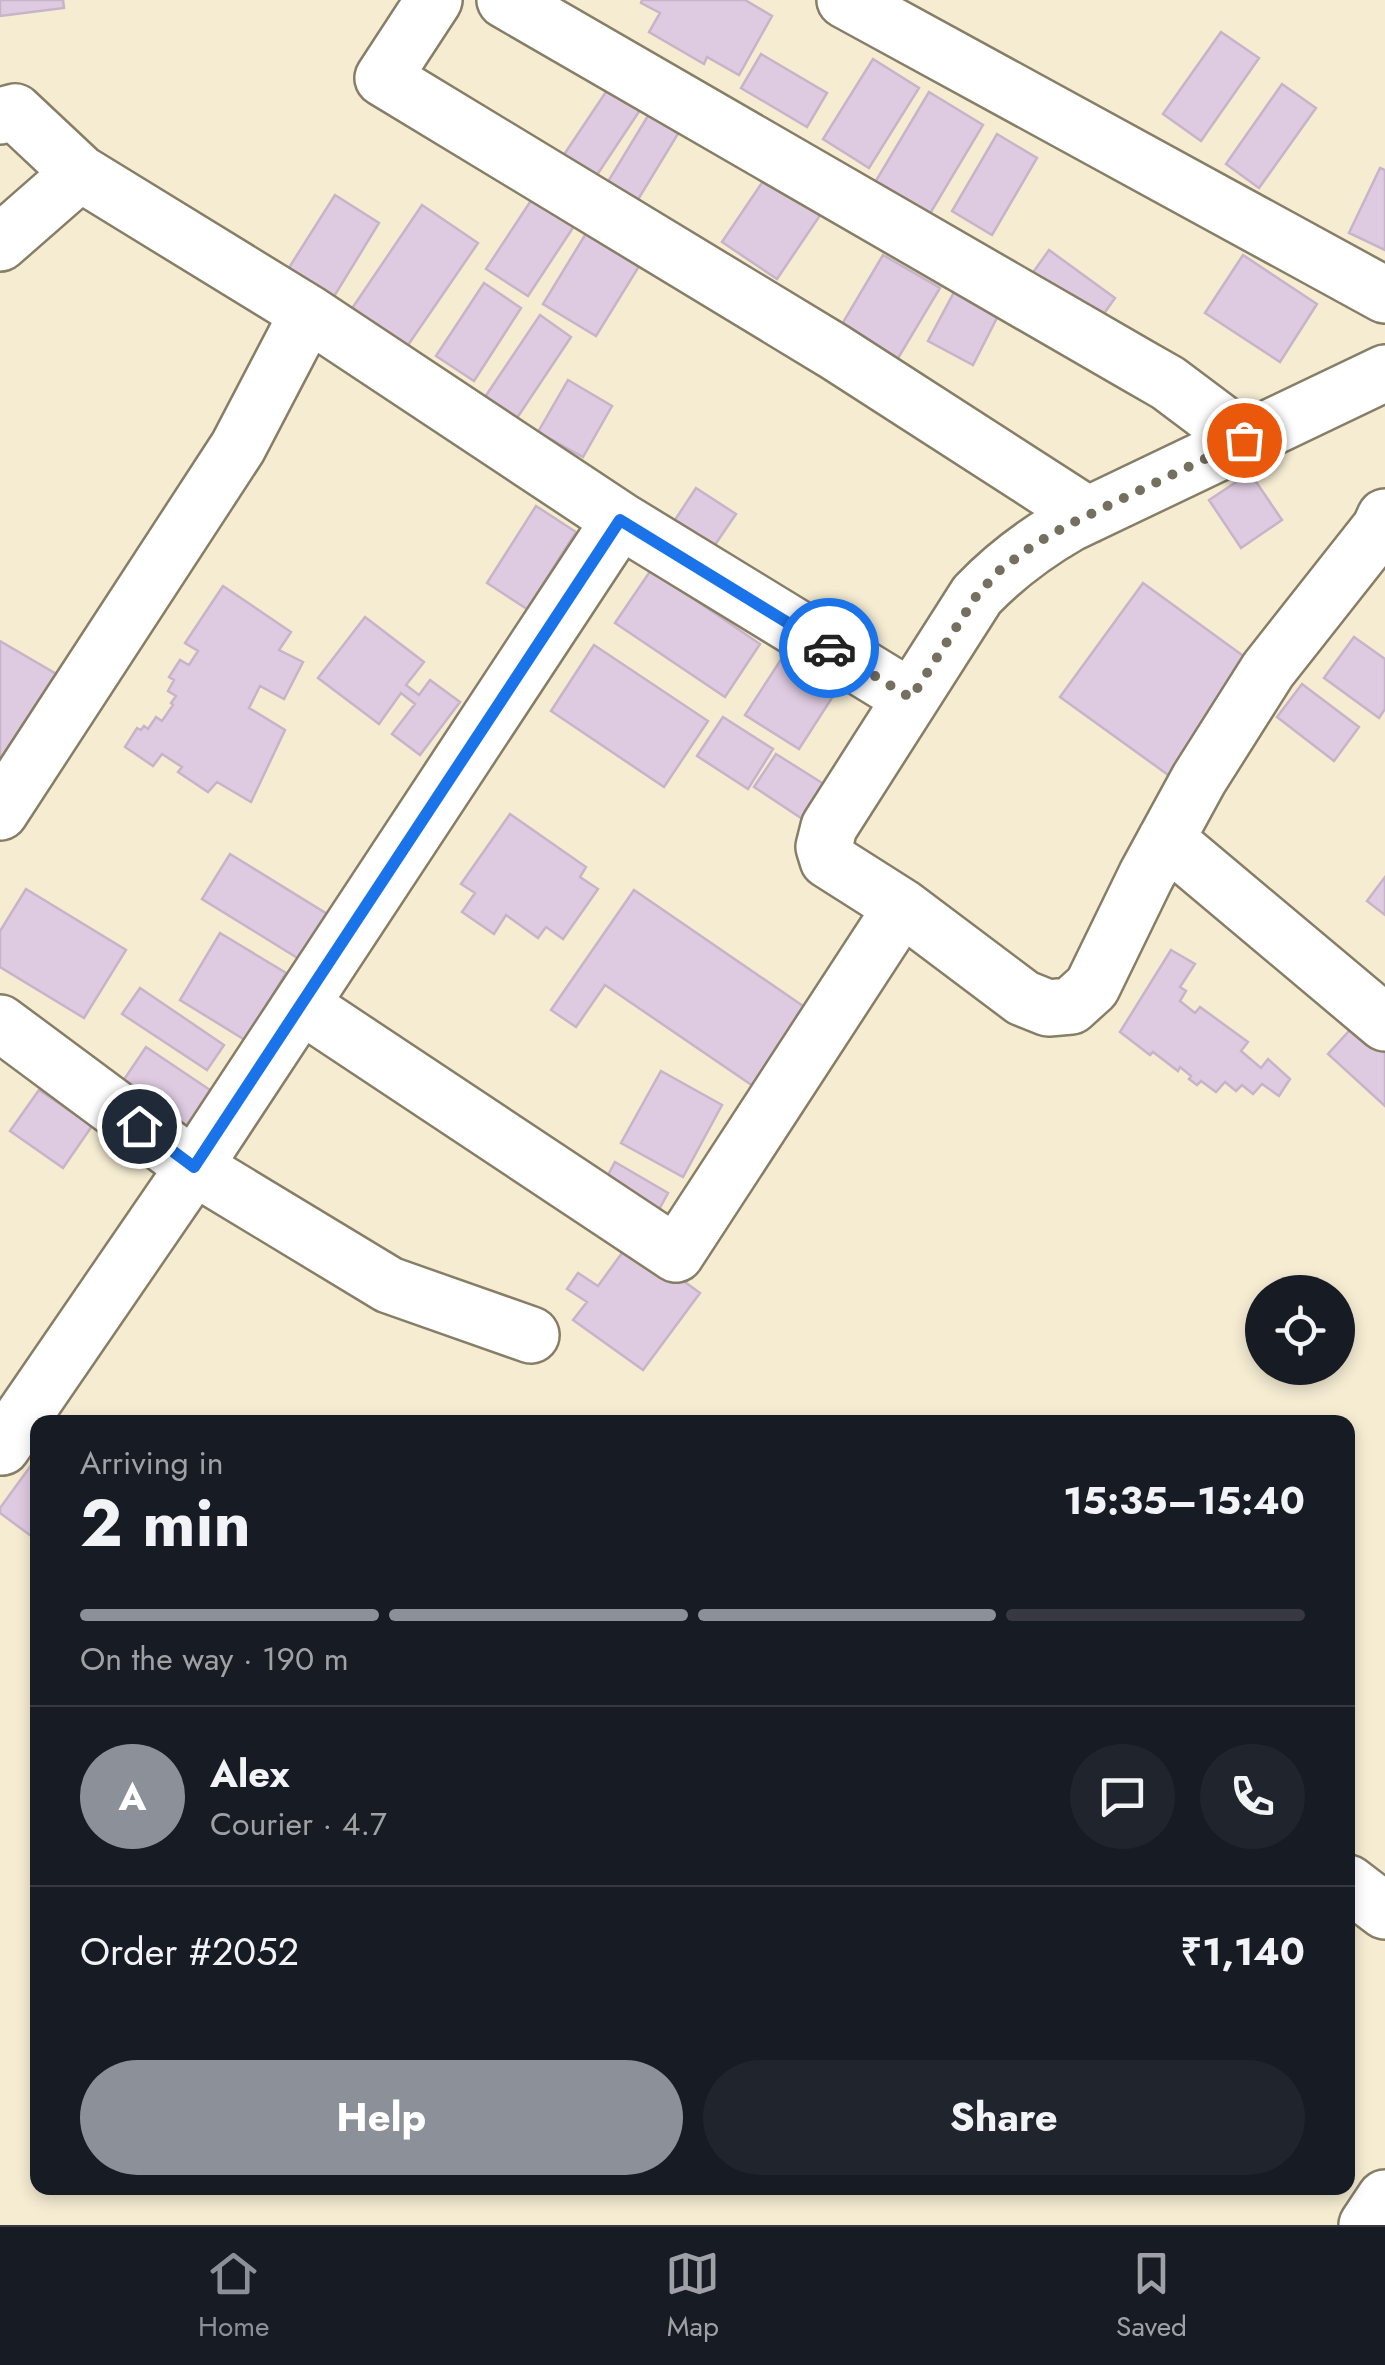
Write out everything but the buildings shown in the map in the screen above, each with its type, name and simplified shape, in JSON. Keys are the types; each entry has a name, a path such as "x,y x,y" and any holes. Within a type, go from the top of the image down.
{"street":[{"path":"434,0 383,78 835,352 1088,514"},
{"path":"505,0 1140,366 1244,440"},
{"path":"844,0 1385,295"},
{"path":"0,116 15,112 80,173 308,313 620,520 911,698"},
{"path":"0,243 80,173"},
{"path":"0,812 238,447 308,313"},
{"path":"1384,525 1268,670 1166,839 1092,986 1071,1006 1048,1008 1023,998 902,907 828,860 824,847 829,827 977,595 1000,570 1035,544 1088,514 1385,373"},
{"path":"2,1447 194,1167 620,520"},
{"path":"1166,839 1385,1023"},
{"path":"300,1005 676,1254 902,907"},
{"path":"0,1022 194,1167 390,1286 531,1336"},
{"path":"1355,1887 1385,1911"},
{"path":"1366,2225 1385,2198"}],"way so far":[{"path":"829,648 911,698 977,595 1000,570 1070,524 1244,440"}],"route":[{"path":"139,1126 194,1167 620,520 829,648"}]}
